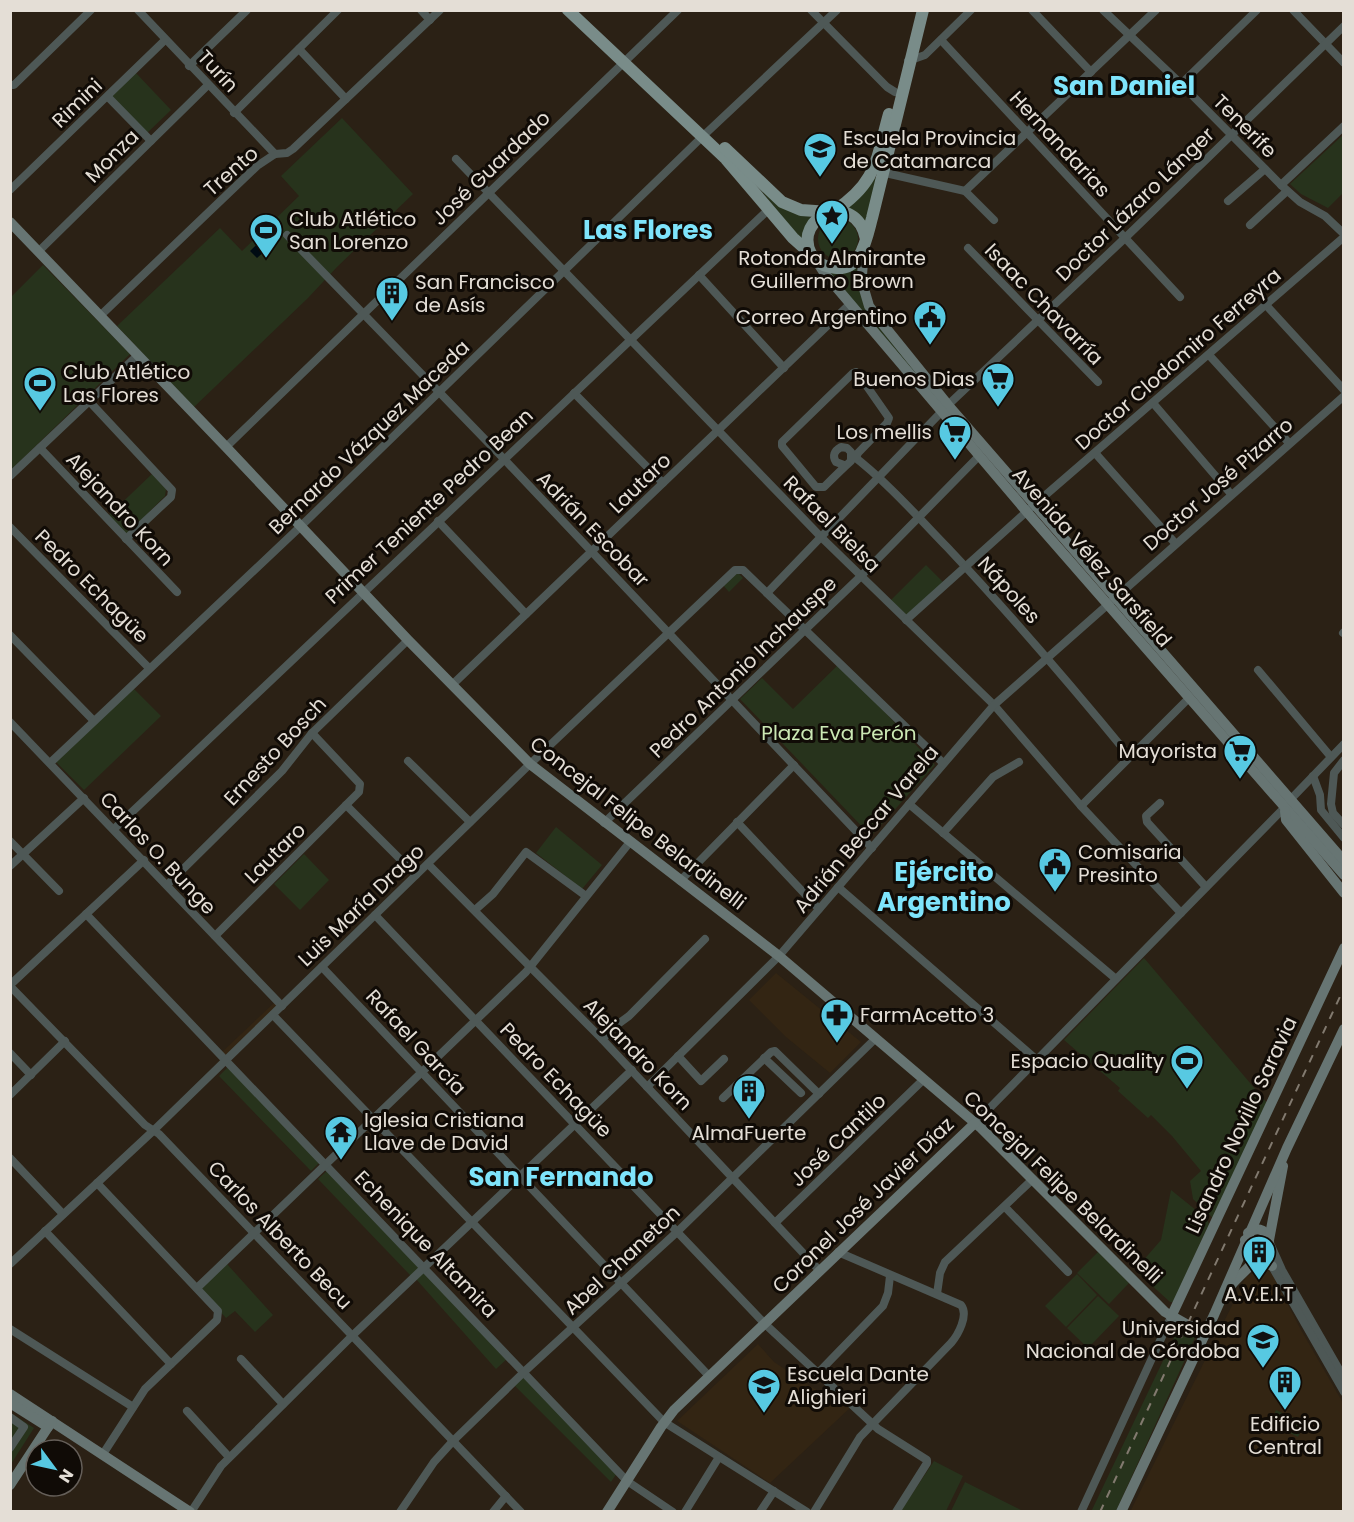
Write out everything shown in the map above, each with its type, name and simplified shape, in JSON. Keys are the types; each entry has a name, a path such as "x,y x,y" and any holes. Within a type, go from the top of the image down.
{"main road":[{"name":"Avenida Vélez Sarsfield","path":"568,10 782,202 801,210 832,212"},
{"name":"Avenida Vélez Sarsfield","path":"580,10 626,60"},
{"path":"917,10 908,61 884,172 865,244 857,260 845,267 831,268 814,257 808,238 812,226 819,217 832,212 858,193 871,174 895,92 908,61 923,10"},
{"name":"Avenida Vélez Sarsfield","path":"705,135 792,238 814,257 850,304 1111,600 1287,804 1344,875"},
{"path":"832,212 843,212 855,218 863,228 865,244"},
{"name":"Concejal Felipe Belardinelli","path":"10,222 408,640 530,764 779,956 975,1123 1171,1317 1206,1331"},
{"name":"Avenida Vélez Sarsfield","path":"865,244 862,275 869,306 979,456 1030,509"},
{"name":"Avenida Vélez Sarsfield","path":"1111,600 1189,698 1287,804 1344,861"},
{"path":"1287,804 1286,820 1344,892"},
{"name":"Lisandro Novillo Saravia","path":"1171,1317 1344,948"},
{"path":"1121,1512 1214,1315 1287,1148 1344,1029"},
{"path":"1317,1086 1344,1039"},
{"name":"Coronel José Javier Díaz","path":"607,1512 664,1422 838,1252 975,1123"},
{"path":"1214,1315 1233,1283 1266,1250 1287,1148"},
{"path":"1269,1240 1266,1233 1259,1229 1247,1237 1246,1246 1265,1263 1272,1266"},
{"path":"10,1394 50,1424"},
{"path":"10,1402 103,1454 191,1512"},
{"path":"10,1485 50,1424"}],"street":[{"path":"12,85 91,10"},
{"path":"189,66 247,10"},
{"path":"234,113 338,10"},
{"path":"421,10 430,20"},
{"name":"Trento","path":"100,315 257,166 275,154 287,153 293,149 440,10"},
{"name":"José Guardado","path":"226,447 678,10"},
{"path":"811,10 887,87 895,92"},
{"name":"Bernardo Vázquez Maceda","path":"50,763 301,526 837,10"},
{"path":"908,61 925,55 971,10"},
{"path":"1032,10 1091,72"},
{"name":"Tenerife","path":"1103,10 1128,37 1181,84 1287,191 1300,202 1325,216 1344,235"},
{"path":"965,191 1156,10"},
{"path":"1181,84 1257,10"},
{"path":"1293,10 1344,63"},
{"name":"Turín","path":"138,11 275,154"},
{"name":"Doctor Lázaro Lánger","path":"944,409 1344,26"},
{"name":"Rimini","path":"10,190 165,40"},
{"name":"Hernandarias","path":"941,40 1180,297"},
{"path":"299,49 346,99"},
{"name":"Monza","path":"39,251 208,85"},
{"path":"108,97 151,141"},
{"path":"1281,185 1344,126"},
{"name":"Rafael Bielsa","path":"456,159 860,577 994,705 1081,806 1181,913"},
{"path":"1228,201 1265,169"},
{"path":"871,174 884,172 965,191 994,220"},
{"path":"1250,225 1287,191"},
{"name":"Primer Teniente Pedro Bean","path":"114,829 769,209"},
{"name":"Adrián Escobar","path":"286,235 592,551 872,848"},
{"name":"Doctor Clodomiro Ferreyra","path":"906,620 1344,235"},
{"name":"Isaac Chavarría","path":"968,248 1098,382"},
{"path":"699,275 784,368"},
{"name":"Lautaro","path":"452,685 850,304"},
{"path":"1266,305 1344,390"},
{"path":"10,477 138,355"},
{"path":"1209,355 1289,443"},
{"path":"844,465 824,488 816,487 782,446 782,442 852,373 856,372 889,418 887,423 849,463 838,464 834,460 836,451 841,447 847,448 854,457"},
{"path":"574,393 663,483"},
{"name":"Doctor José Pizarro","path":"1111,600 1344,396"},
{"path":"89,401 173,493 126,539"},
{"path":"1153,404 1231,494"},
{"path":"943,764 767,593 944,409"},
{"name":"Alejandro Korn","path":"40,448 177,592"},
{"path":"1095,454 1175,543"},
{"name":"Pedro Antonio Inchauspe","path":"604,823 734,701 979,456"},
{"name":"Nápoles","path":"854,457 966,567 1047,657 1130,757"},
{"path":"438,520 526,614"},
{"name":"Pedro Echagüe","path":"10,527 149,668"},
{"name":"Luis María Drago","path":"10,1264 153,1131 530,764 735,570 743,570 767,593"},
{"name":"Adrián Beccar Varela","path":"647,1087 779,956 994,705 1111,600"},
{"path":"10,635 94,721"},
{"name":"Ernesto Bosch","path":"167,885 282,771 312,733 408,640"},
{"path":"1258,670 1331,757"},
{"path":"1081,806 1189,698"},
{"name":"Carlos O. Bunge","path":"11,725 114,829 282,1006"},
{"name":"Lautaro","path":"215,936 359,792 360,784 312,733"},
{"name":"Coronel José Javier Díaz","path":"975,1123 1344,744"},
{"path":"408,760 470,822"},
{"path":"1344,760 1334,773 1331,804 1333,813 1344,825"},
{"path":"943,833 993,777 1019,762"},
{"path":"680,880 794,765"},
{"path":"1313,776 1320,795 1321,810 1344,838"},
{"path":"10,866 84,798"},
{"path":"1160,803 1146,816 1147,822 1206,887"},
{"path":"909,804 1116,979"},
{"path":"346,805 416,875"},
{"path":"737,822 819,909"},
{"path":"10,841 59,891"},
{"path":"197,1288 531,966 630,842"},
{"path":"475,910 493,894 526,852 586,896"},
{"path":"10,986 144,861"},
{"name":"Alejandro Korn","path":"428,864 632,1070 820,1271"},
{"path":"838,887 1037,1060"},
{"name":"Echenique Altamira","path":"86,914 525,1371 627,1481 673,1512"},
{"name":"Pedro Echagüe","path":"375,915 765,1324 872,1423 927,1460 896,1512"},
{"path":"602,1039 629,1016 705,939"},
{"name":"Rafael García","path":"322,967 710,1376"},
{"name":"Carlos Alberto Becu","path":"10,986 145,1125 255,1232 521,1512"},
{"path":"273,1015 664,1422 807,1512"},
{"name":"Abel Chaneton","path":"400,1512 434,1462 453,1441 525,1371 677,1232 875,1039"},
{"path":"10,1095 65,1041"},
{"path":"723,1098 764,1058 775,1051 819,1094"},
{"path":"10,1053 31,1075"},
{"path":"678,1056 701,1081 724,1059"},
{"path":"764,1058 801,1093"},
{"path":"191,1512 214,1475 229,1457 424,1266 632,1070"},
{"name":"José Cantilo","path":"775,1223 923,1080"},
{"path":"10,1158 63,1214"},
{"path":"937,1294 940,1274 945,1262 1033,1179"},
{"path":"97,1183 218,1311 218,1320 146,1389 103,1454"},
{"path":"1005,1207 1068,1272"},
{"path":"45,1231 171,1364"},
{"path":"1269,1240 1282,1270 1344,1378"},
{"path":"814,1512 854,1445 872,1423 955,1338 964,1314 963,1307 937,1294 838,1252"},
{"path":"1272,1266 1344,1392"},
{"path":"818,1373 883,1306 888,1293 890,1276"},
{"path":"1081,1512 1171,1317"},
{"path":"10,1329 133,1407"},
{"path":"241,1359 283,1404"},
{"path":"187,1411 229,1457"},
{"path":"10,1418 24,1427 10,1448"},
{"path":"685,1512 719,1457"},
{"path":"760,1512 774,1491"},
{"path":"493,1512 506,1496"}],"shaded area":[{"path":"268,234 275,242 257,258 250,251"},
{"path":"776,973 861,1042 830,1073 786,1037 749,1000"},
{"path":"275,1002 279,1007 228,1056 222,1052"},
{"name":"Universidad Nacional de Córdoba","path":"1264,1266 1272,1274 1343,1403 1343,1511 1130,1512 1246,1277"},
{"name":"Escuela Dante Alighieri","path":"758,1344 774,1362 821,1393 828,1386 851,1407 770,1483 677,1421"}],"green space":[{"path":"135,72 171,110 146,134 110,96"},
{"name":"Club Atlético San Lorenzo","path":"342,118 413,194 194,407 117,326 220,228 242,251 299,196 281,176"},
{"path":"1343,135 1343,193 1328,208 1301,194 1290,184"},
{"path":"750,177 793,213 811,217 802,241"},
{"path":"874,178 877,178 866,225 844,209"},
{"name":"Rotonda Almirante Guillermo Brown","path":"838,219 852,225 858,239 852,253 838,259 824,253 818,239 824,225"},
{"path":"856,264 859,283 944,404 940,406 829,272"},
{"name":"Club Atlético Las Flores","path":"43,265 130,354 11,470 11,297"},
{"path":"152,474 166,489 165,496 128,533 124,533 108,516"},
{"path":"926,565 943,582 906,620 889,602"},
{"path":"736,571 743,578 729,592 722,584"},
{"name":"Plaza Eva Perón","path":"839,664 935,765 871,836 740,699 762,678 793,709"},
{"path":"133,688 161,716 84,790 56,762"},
{"path":"556,827 602,865 582,889 536,853"},
{"path":"304,854 329,880 300,910 274,884"},
{"name":"Espacio Quality","path":"1144,958 1267,1103 1215,1220 1193,1199 1190,1181 1201,1171 1172,1136 1151,1115 1148,1118 1118,1091 1120,1088 1064,1040"},
{"path":"228,1067 320,1162 311,1171 219,1076"},
{"path":"328,1170 421,1267 411,1276 318,1179"},
{"path":"1171,1190 1207,1219 1209,1224 1173,1302 1170,1302 1135,1270 1161,1240"},
{"path":"1098,1252 1129,1283 1109,1304 1077,1273"},
{"path":"227,1264 273,1315 255,1332 235,1311 226,1318 199,1289"},
{"path":"424,1271 509,1357 496,1369 416,1279"},
{"path":"1077,1274 1097,1295 1066,1327 1045,1306"},
{"path":"1098,1296 1119,1316 1088,1348 1067,1328"},
{"path":"1180,1325 1198,1331 1116,1511 1091,1512"},
{"path":"525,1376 617,1473 611,1482 514,1385"},
{"path":"1276,1410 1305,1423 1298,1437 1270,1423"},
{"path":"11,1413 34,1428 28,1438 24,1438 24,1444 11,1464"},
{"path":"934,1461 963,1476 946,1511 900,1512"},
{"path":"965,1482 1023,1511 951,1511"}],"railway":[{"path":"1100,1512 1344,988"}],"place":[{"name":"Escuela Provincia de Catamarca","path":"820,178"},
{"name":"Rotonda Almirante Guillermo Brown","path":"832,245"},
{"name":"Club Atlético San Lorenzo","path":"266,259"},
{"name":"San Francisco de Asís","path":"392,322"},
{"name":"Correo Argentino","path":"930,346"},
{"name":"Buenos Dias","path":"998,408"},
{"name":"Club Atlético Las Flores","path":"40,412"},
{"name":"Los mellis","path":"955,461"},
{"name":"Mayorista","path":"1240,780"},
{"name":"Comisaria Presinto","path":"1055,893"},
{"name":"FarmAcetto 3","path":"837,1044"},
{"name":"Espacio Quality","path":"1187,1090"},
{"name":"AlmaFuerte","path":"749,1120"},
{"name":"Iglesia Cristiana Llave de David","path":"341,1161"},
{"name":"A.V.E.I.T","path":"1259,1281"},
{"name":"Universidad Nacional de Córdoba","path":"1263,1369"},
{"name":"Edificio Central","path":"1285,1411"},
{"name":"Escuela Dante Alighieri","path":"764,1414"}],"district":[{"name":"San Daniel","path":"1124,86"},
{"name":"Las Flores","path":"648,230"},
{"name":"Ejército Argentino","path":"944,887"},
{"name":"San Fernando","path":"561,1177"}]}
